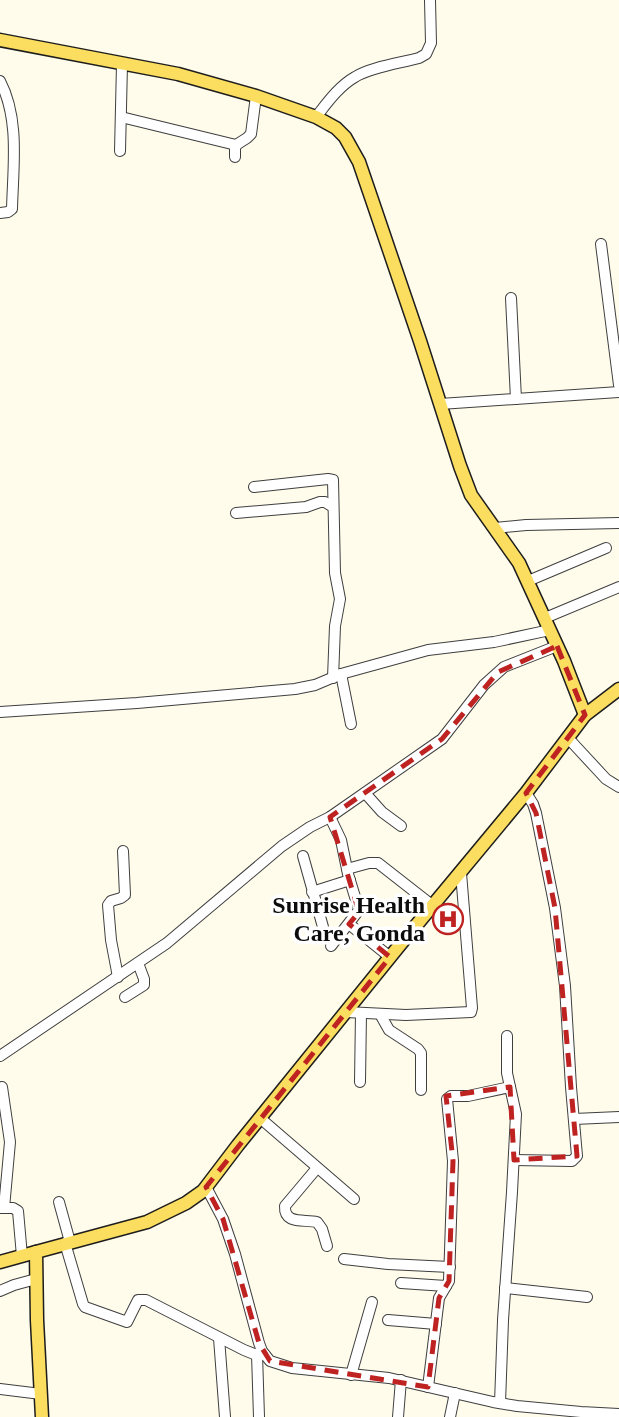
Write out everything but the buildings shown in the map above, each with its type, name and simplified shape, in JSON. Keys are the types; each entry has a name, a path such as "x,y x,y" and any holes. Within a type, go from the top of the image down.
{"main road":[{"path":"0,40 178,75 256,96 316,117 336,128 345,137 359,162 471,495 519,563 548,624 585,715"},
{"path":"0,1262 147,1222 186,1203 203,1191 390,957 526,793 585,715 619,688"},
{"path":"36,1252 42,1417"}],"street":[{"path":"316,117 353,77 426,54 431,43 430,0"},
{"path":"120,151 122,64"},
{"path":"0,81 12,116 13,167 12,209 0,213"},
{"path":"235,156 236,145 251,134 256,96"},
{"path":"121,117 236,145"},
{"path":"0,167 13,167"},
{"path":"601,244 619,385"},
{"path":"511,298 516,399"},
{"path":"440,404 619,392"},
{"path":"254,487 331,479 333,481 335,573 340,599 335,626 337,676 351,724"},
{"path":"236,513 306,506 320,502 333,507"},
{"path":"495,528 619,523"},
{"path":"528,581 606,548"},
{"path":"0,712 97,706 315,685 428,650 494,642 548,624 619,587"},
{"path":"0,1056 167,943 282,846 330,817 442,739 484,685 504,667 557,646"},
{"path":"568,738 606,779 619,787"},
{"path":"365,793 382,813 401,826"},
{"path":"514,1160 572,1161 577,1156 565,986 555,908 536,813 526,793"},
{"path":"330,817 341,840 359,911 331,946"},
{"path":"117,977 108,905 125,895 122,851"},
{"path":"303,856 323,927"},
{"path":"312,892 369,863 378,863 433,906"},
{"path":"346,1012 406,1015 472,1011 461,873"},
{"path":"349,924 390,957"},
{"path":"125,998 144,985 138,963"},
{"path":"360,1082 361,1013"},
{"path":"380,1014 389,1030 421,1053 422,1090"},
{"path":"507,1036 507,1073 516,1114 505,1288 504,1404 507,1417"},
{"path":"2,1087 10,1142 2,1208 13,1208 18,1212 22,1256"},
{"path":"428,1387 439,1298 449,1281 450,1267 453,1161 447,1098 510,1087"},
{"path":"574,1119 619,1117"},
{"path":"260,1118 354,1199"},
{"path":"317,1168 284,1209 292,1220 317,1222 327,1246"},
{"path":"206,1186 223,1219 259,1343 259,1417"},
{"path":"60,1202 77,1286 85,1307 127,1322 138,1300 142,1299 244,1350 261,1354 283,1366 401,1380 549,1413 619,1414"},
{"path":"344,1259 450,1267"},
{"path":"0,1292 36,1279"},
{"path":"401,1283 446,1286"},
{"path":"505,1288 587,1297"},
{"path":"351,1374 372,1302"},
{"path":"388,1320 436,1324"},
{"path":"219,1338 225,1417"},
{"path":"398,1417 401,1380"},
{"path":"0,1389 41,1394"},
{"path":"450,1417 455,1393"}],"highlighted area":[{"path":"557,646 585,715 526,793 536,813 555,908 577,1156 514,1160 510,1087 446,1096 453,1161 449,1281 439,1298 428,1387 270,1361 259,1343 223,1219 206,1187 390,957 349,924 359,912 330,817 442,739 498,672"}],"place":[{"name":"Sunrise Health Care, Gonda","path":"448,919"}]}
